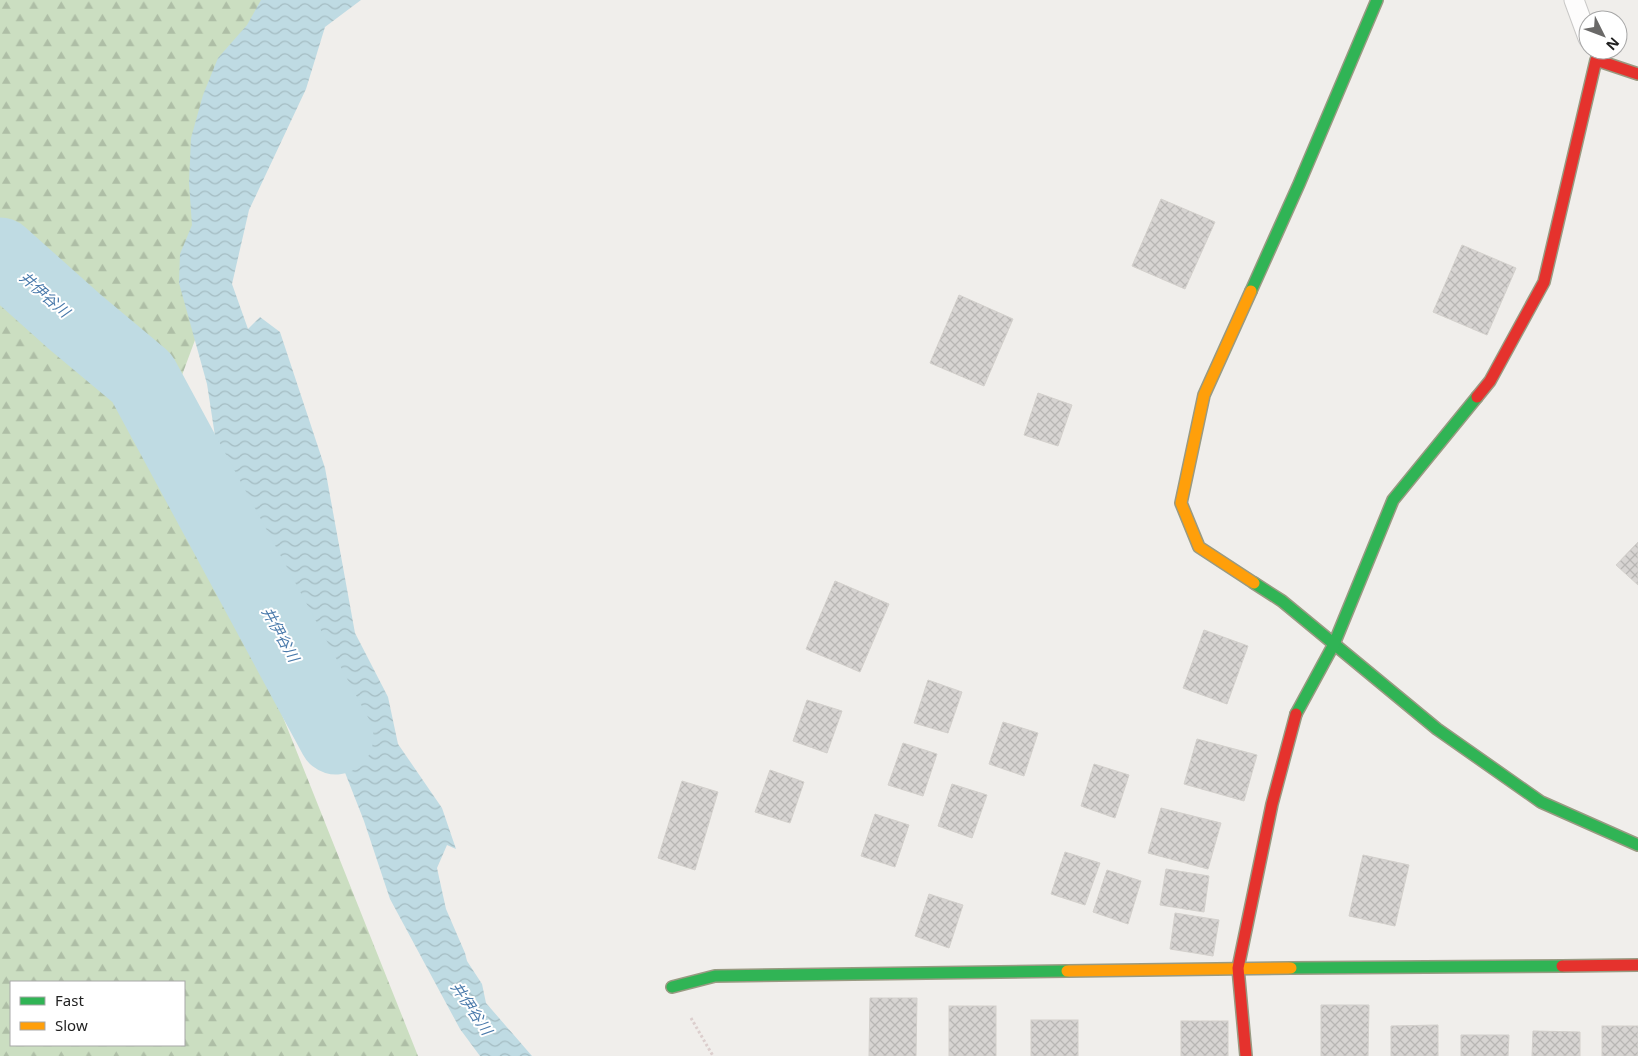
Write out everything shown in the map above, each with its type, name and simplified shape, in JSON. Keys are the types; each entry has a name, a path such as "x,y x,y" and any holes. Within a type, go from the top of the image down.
{"street":[{"path":"1377,0 1300,184 1204,395 1181,502 1199,547 1282,601 1438,729 1541,802 1638,845"},
{"path":"1246,1056 1238,968 1272,804 1297,710 1334,644 1394,500 1490,381 1544,282 1593,60"},
{"path":"1606,60 1638,74"},
{"path":"672,987 715,976 1238,968 1638,965"}],"green space":[{"path":"0,0 321,0 165,421 418,1056 0,1056"}],"water":[{"path":"261,0 361,0 325,27 306,89 249,210 232,284 248,329 260,317 280,332 325,468 355,633 388,697 398,744 442,808 456,849 447,845 437,868 446,909 467,961 482,984 486,1003 532,1056 480,1056 460,1029 390,899 364,821 324,719 291,655 221,475 207,384 179,283 180,254 192,225 189,183 191,138 203,95 218,58 247,25"}],"building":[{"path":"1161,199 1215,222 1185,289 1132,266"},
{"path":"1462,245 1516,268 1487,335 1433,312"},
{"path":"959,295 1013,319 984,386 930,363"},
{"path":"1038,393 1072,405 1058,446 1024,435"},
{"path":"1638,542 1638,585 1616,565"},
{"path":"835,581 889,604 860,672 806,649"},
{"path":"1204,630 1248,646 1227,704 1183,688"},
{"path":"928,680 962,692 948,733 914,723"},
{"path":"807,700 842,711 827,753 793,741"},
{"path":"1003,722 1038,733 1024,776 989,764"},
{"path":"1197,739 1257,755 1244,801 1184,784"},
{"path":"903,743 937,754 923,796 888,785"},
{"path":"1094,764 1129,775 1115,818 1081,806"},
{"path":"770,770 804,782 790,823 755,812"},
{"path":"682,781 718,792 695,870 658,858"},
{"path":"952,784 987,795 972,838 938,826"},
{"path":"1161,808 1221,823 1208,869 1148,853"},
{"path":"875,814 909,825 895,867 861,856"},
{"path":"1065,852 1100,863 1085,905 1051,894"},
{"path":"1363,855 1409,865 1395,926 1349,916"},
{"path":"1166,869 1209,876 1204,912 1160,905"},
{"path":"1107,870 1141,881 1128,924 1093,912"},
{"path":"929,894 963,905 949,948 915,936"},
{"path":"1175,913 1219,920 1213,956 1170,949"},
{"path":"870,998 917,998 916,1056 869,1056"},
{"path":"1321,1005 1369,1005 1368,1056 1321,1056"},
{"path":"949,1006 996,1006 996,1056 949,1056"},
{"path":"1031,1020 1078,1020 1078,1056 1031,1056"},
{"path":"1181,1021 1228,1021 1228,1056 1181,1056"},
{"path":"1438,1025 1438,1056 1391,1056 1391,1026"},
{"path":"1602,1026 1638,1026 1638,1056 1602,1056"},
{"path":"1533,1031 1580,1032 1580,1056 1532,1056"},
{"path":"1461,1035 1509,1035 1508,1056 1461,1056"}],"waterway":[{"name":"井伊谷川","path":"0,255 75,322 142,378 336,737"}],"traffic: fast":[{"path":"1251,291 1299,184 1377,0"},
{"path":"1296,714 1334,644 1393,500 1477,397"},
{"path":"1254,583 1282,601 1437,729 1541,802 1638,845"},
{"path":"1291,968 1562,966"},
{"path":"672,987 715,976 1067,971"}],"traffic: slow":[{"path":"1251,291 1204,395 1181,503 1199,547 1254,583"},
{"path":"1067,971 1291,968"}],"traffic: jam":[{"path":"1477,397 1490,381 1544,282 1596,60 1638,74"},
{"path":"1246,1056 1238,968 1272,804 1296,714"},
{"path":"1562,966 1638,965"}]}
